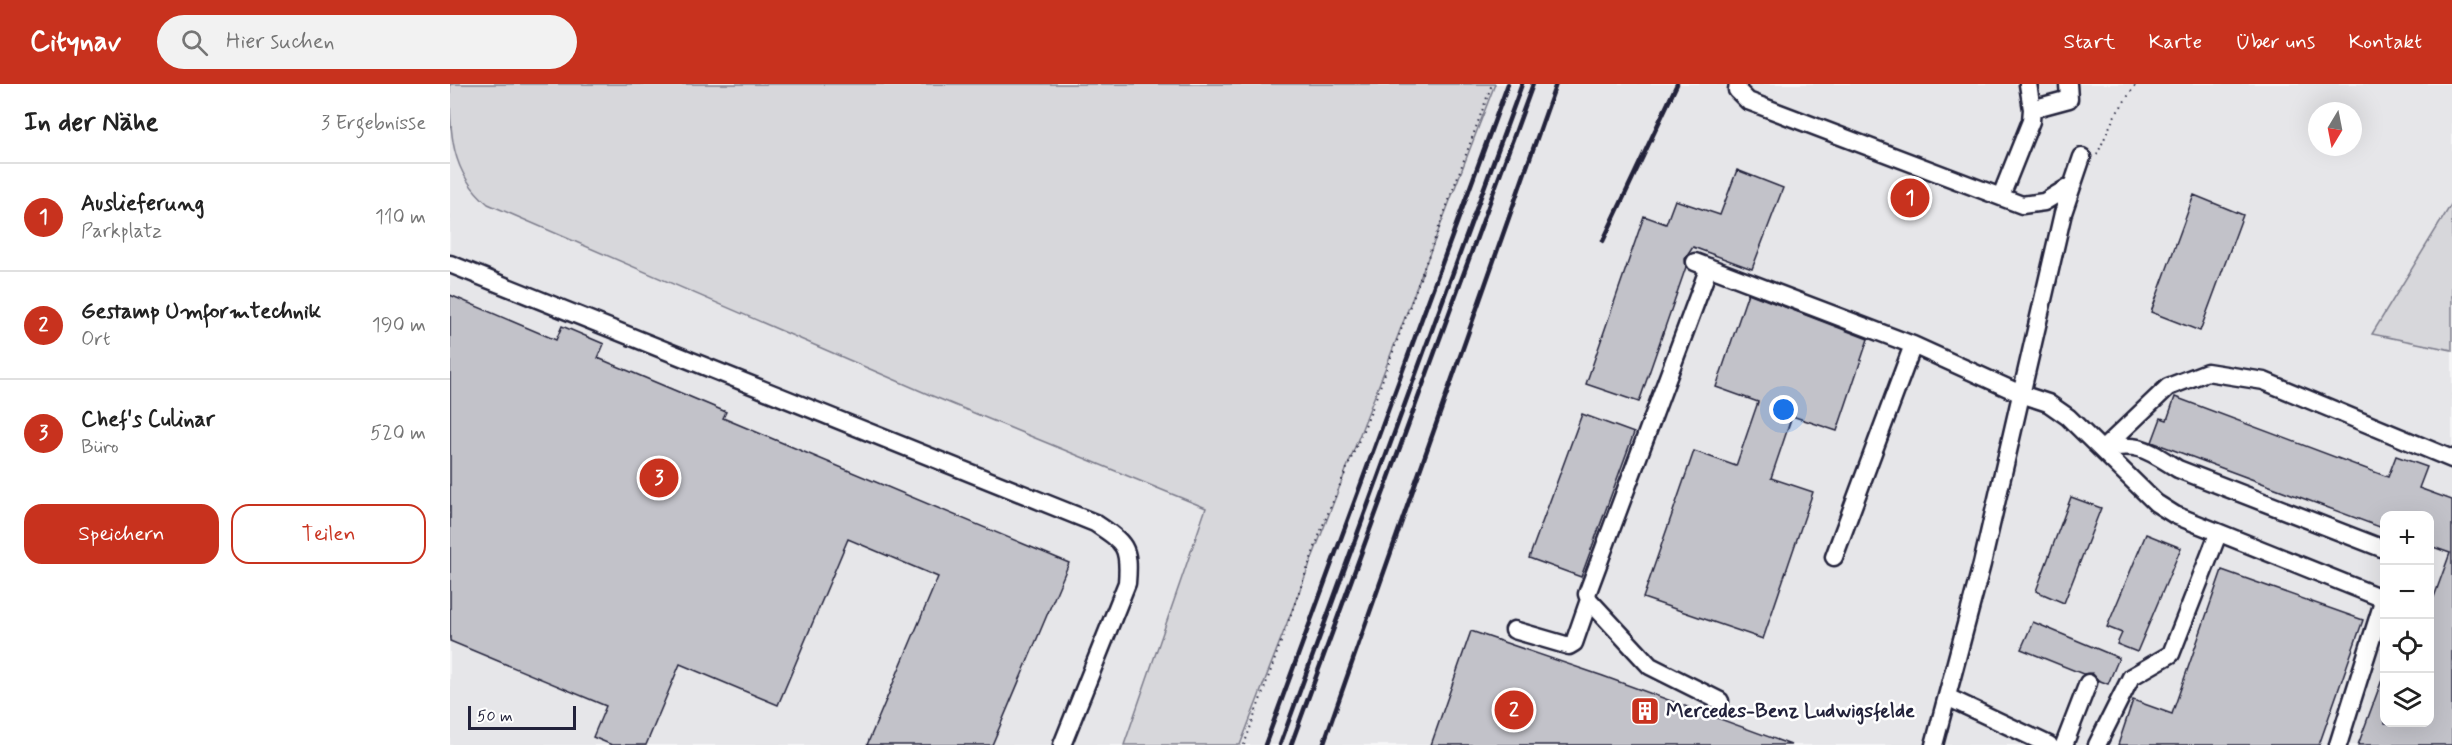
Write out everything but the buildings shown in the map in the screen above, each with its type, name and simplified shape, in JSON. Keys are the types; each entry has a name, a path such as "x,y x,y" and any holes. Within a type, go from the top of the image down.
{"lane":[{"path":"1738,84 1737,90 1748,102 2022,205 2044,201 2072,185"},
{"path":"2001,196 2031,121 2032,109 2028,84"},
{"path":"2032,109 2069,99 2067,84"},
{"path":"1934,745 2021,394 2063,213 2072,185 2089,158"},
{"path":"450,264 1095,523 1119,539 1130,558 1127,583 1062,745"},
{"path":"1514,630 1569,646 1574,643 1589,600 1588,589 1702,264 1913,345 2021,394 2048,403 2068,417 2103,449 2156,503 2218,534 2380,597"},
{"path":"1834,557 1913,345"},
{"path":"2103,449 2168,387 2207,372 2264,381 2452,459"},
{"path":"2103,449 2127,444 2146,449 2178,469 2380,547"},
{"path":"2097,745 2132,677 2171,654 2218,534"},
{"path":"1589,600 1650,666 1720,701"},
{"path":"2338,745 2380,612"},
{"path":"2064,745 2088,683"},
{"path":"1947,697 2049,745"}],"path":[{"path":"1244,745 1323,525 1370,414 1492,84"},
{"path":"2089,158 2136,84"}],"shaded area":[{"path":"450,84 1207,508 1124,745 450,745"},
{"path":"450,84 1495,84 1240,745 1124,745 1206,508 930,395 488,204 475,192 459,165 452,135"},
{"path":"1495,84 2452,84 2452,203 2372,334 2452,350 2452,745 1240,745"},
{"path":"2452,203 2452,350 2372,334"}],"railway":[{"path":"1265,745 1508,84"},
{"path":"1280,745 1522,84"},
{"path":"1291,745 1533,84"},
{"path":"1323,745 1556,84"},
{"path":"1603,241 1677,84"}],"place":[{"name":"Auslieferung","path":"1910,198"},
{"name":"Chef's Culinar","path":"659,478"},
{"name":"Gestamp Umformtechnik","path":"1514,710"},
{"name":"Mercedes-Benz Ludwigsfelde","path":"1645,711"}]}
